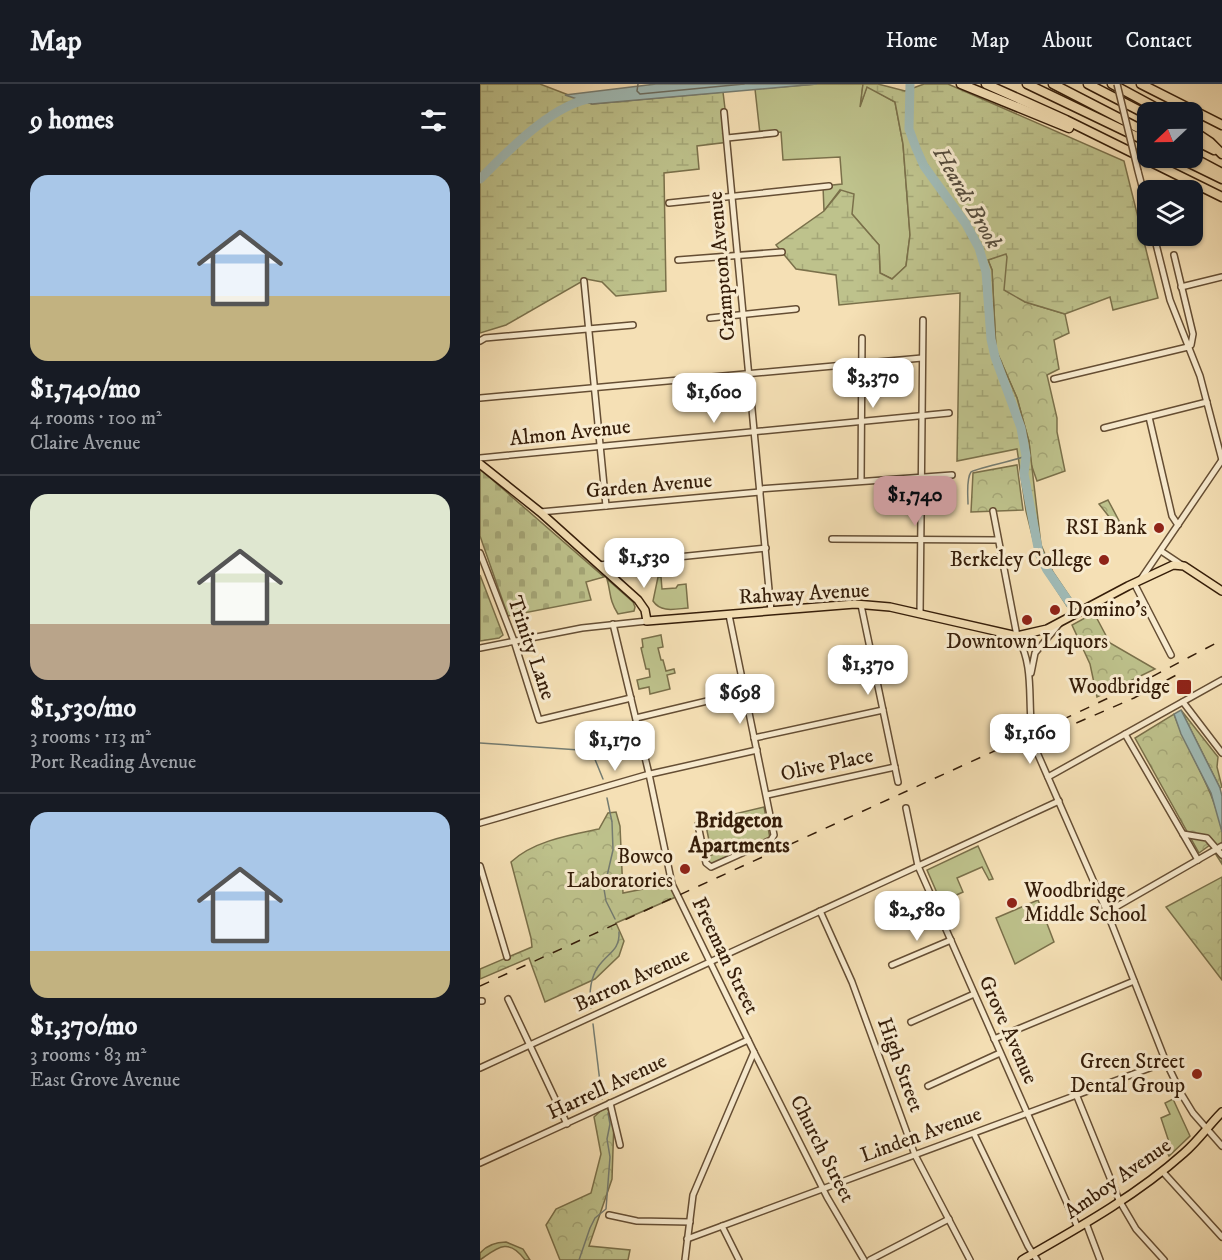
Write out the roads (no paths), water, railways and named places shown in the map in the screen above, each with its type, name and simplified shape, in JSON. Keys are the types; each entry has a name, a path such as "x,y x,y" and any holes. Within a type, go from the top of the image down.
{"highway":[{"path":"961,84 1120,146"},
{"path":"986,84 1120,146 1222,197"},
{"path":"1027,84 1137,137"},
{"path":"1053,84 1137,127"},
{"path":"1089,84 1137,109"},
{"path":"1114,84 1146,102"},
{"path":"1142,84 1222,125"},
{"path":"1203,137 1222,154"},
{"path":"1203,144 1222,154"},
{"path":"1203,163 1222,173"},
{"path":"1199,168 1222,179"}],"main road":[{"path":"480,464 540,512 642,605 647,621"},
{"name":"Rahway Avenue","path":"647,621 861,605 890,607 1017,636 1043,630 1170,566 1184,566"},
{"path":"1184,566 1222,591"},
{"name":"Amboy Avenue","path":"1022,1260 1035,1257 1162,1171 1185,1152 1222,1112"}],"street":[{"path":"1114,84 1140,180"},
{"name":"Crampton Avenue","path":"724,112 771,611"},
{"path":"727,138 775,133"},
{"path":"669,202 830,186"},
{"path":"1141,579 1222,460 1198,370 1170,300 1156,246"},
{"path":"678,260 782,252"},
{"path":"1054,379 1188,347 1192,343 1193,336 1174,255"},
{"path":"1181,287 1222,277"},
{"path":"584,281 606,506"},
{"path":"710,318 796,309"},
{"path":"920,614 923,320"},
{"path":"480,341 633,325"},
{"path":"861,481 862,338"},
{"path":"480,398 922,358"},
{"path":"1104,428 1207,402"},
{"name":"Almon Avenue","path":"480,458 949,413"},
{"path":"1149,417 1172,516 1178,525"},
{"name":"Garden Avenue","path":"540,512 760,490 952,475"},
{"path":"993,512 1017,636 1027,658 1032,733 1036,750 1107,912 1166,1062 1182,1095 1222,1146"},
{"path":"832,539 998,540"},
{"path":"599,565 766,548"},
{"path":"1161,551 1184,566"},
{"name":"Trinity Lane","path":"480,553 514,641 539,720 631,698"},
{"path":"1134,583 1172,655"},
{"path":"861,605 898,782"},
{"path":"698,825 706,863 711,867 773,838 774,831 767,795 729,615"},
{"path":"1030,687 1035,653 1063,620"},
{"name":"Rahway Avenue","path":"480,648 613,624 647,621"},
{"name":"Freeman Street","path":"613,624 649,774 672,884 754,1052"},
{"path":"1048,777 1222,680"},
{"path":"636,718 745,692"},
{"path":"1183,702 1222,753"},
{"path":"754,738 883,710"},
{"path":"1125,734 1198,860"},
{"path":"480,823 649,774 757,750"},
{"name":"Olive Place","path":"767,795 895,767"},
{"name":"Barron Avenue","path":"480,1068 1059,801"},
{"name":"Grove Avenue","path":"906,808 918,866 1078,1228"},
{"path":"1183,834 1207,838 1220,848 1222,855"},
{"path":"1107,912 1220,848"},
{"path":"480,866 507,957"},
{"name":"High Street","path":"820,911 852,982 915,1155 970,1260"},
{"path":"892,965 951,940"},
{"path":"994,1039 1134,981"},
{"path":"911,1022 974,994"},
{"path":"508,999 567,1124"},
{"name":"Harrell Avenue","path":"480,1163 748,1040"},
{"path":"686,1260 693,1195 754,1052"},
{"name":"Church Street","path":"754,1052 864,1260"},
{"path":"928,1086 1000,1053"},
{"name":"Linden Avenue","path":"687,1239 1166,1062"},
{"path":"1076,1094 1119,1200 1137,1229 1164,1260"},
{"path":"610,1103 620,1144"},
{"path":"974,1134 1035,1257"},
{"path":"1162,1171 1222,1237"},
{"path":"609,1215 637,1221 690,1222"},
{"path":"870,1260 949,1219"},
{"path":"1086,1223 1100,1260"},
{"path":"722,1226 739,1260"}],"water":[{"path":"656,84 817,84 592,104 565,95"},
{"path":"1181,710 1220,788 1222,832 1211,793 1181,734 1174,714"}],"waterway":[{"name":"Heards Brook","path":"910,84 909,129 916,148 924,166 966,224 979,248 986,272 991,339 995,357 1021,428 1026,456 1024,474 1039,553 1047,570 1071,605"},
{"path":"480,179 547,118 578,102 594,98"},
{"path":"968,504 968,483 971,472 1026,456"},
{"path":"480,743 579,750 594,757 603,779"},
{"path":"607,798 612,822 613,850 604,889 606,901 615,919"},
{"path":"591,1008 590,992 593,976 615,948 619,932"},
{"path":"593,1024 602,1099"},
{"path":"579,1260 595,1218 606,1209 610,1157 607,1139 610,1124 608,1113"}],"railway":[{"path":"480,986 1047,727 1138,684 1222,640"},
{"path":"1058,731 1134,698 1180,673"}],"place":[{"name":"RSI Bank","path":"1159,528"},
{"name":"Berkeley College","path":"1104,560"},
{"name":"Domino's","path":"1055,610"},
{"name":"Downtown Liquors","path":"1027,620"},
{"name":"Woodbridge","path":"1184,687"},
{"name":"Bowco Laboratories","path":"685,869"},
{"name":"Woodbridge Middle School","path":"1012,903"},
{"name":"Green Street Dental Group","path":"1197,1074"}],"district":[{"name":"Bridgeton Apartments","path":"739,832"}]}
